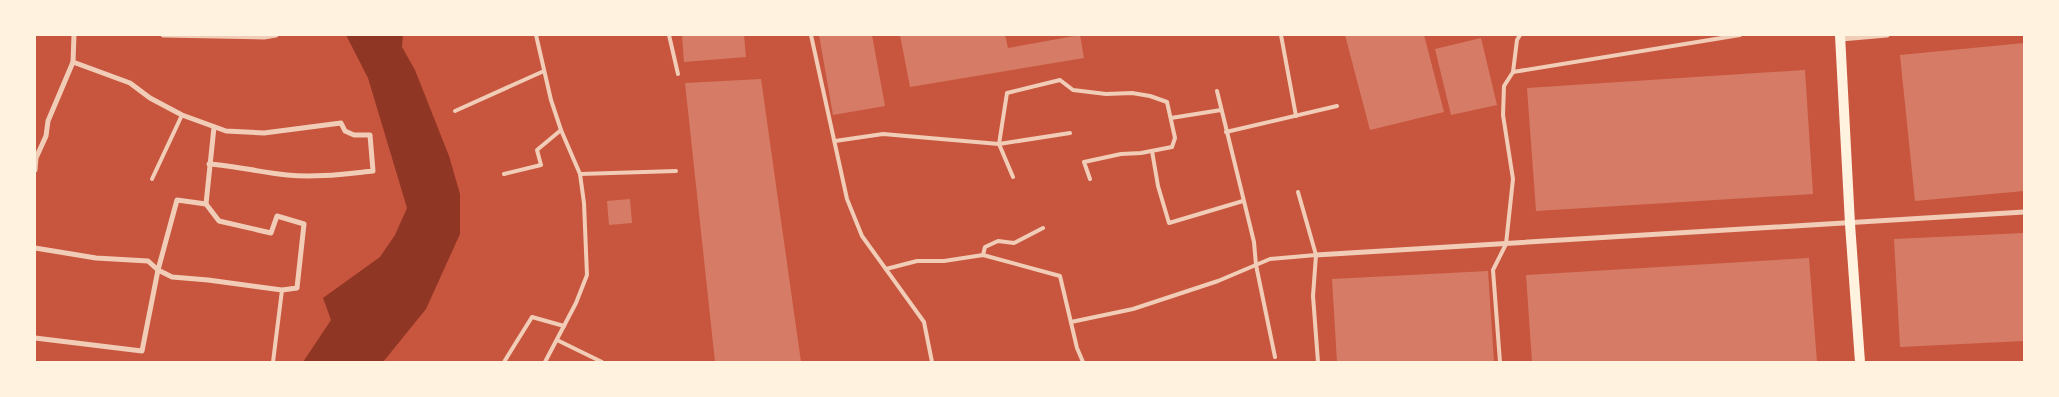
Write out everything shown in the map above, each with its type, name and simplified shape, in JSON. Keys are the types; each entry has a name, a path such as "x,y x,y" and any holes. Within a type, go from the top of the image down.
{"main road":[{"path":"1841,37 1850,224 1860,362"}],"street":[{"path":"35,170 36,158 46,136 48,121 73,62 74,35"},
{"path":"164,35 264,37 276,35"},
{"path":"1841,37 1887,35"},
{"path":"73,62 130,83 150,98 182,115 226,131 264,132 341,123 345,131 354,135 370,135 373,171 330,175 288,175 236,166 209,164"},
{"path":"35,248 96,258 148,260 158,270 172,278 208,280 282,290 297,288 304,224 277,216 271,233 219,221 206,204 214,127"},
{"path":"35,338 142,351 158,270 177,200 206,204"},
{"path":"1316,255 2024,212"}],"lane":[{"path":"536,35 561,130 580,174 584,202 587,276 545,362"},
{"path":"669,35 678,74"},
{"path":"811,35 847,199 862,236 924,322 932,362"},
{"path":"1281,35 1296,116"},
{"path":"1500,362 1492,270 1506,244 1513,179 1504,115 1504,86 1513,72 1517,40 1520,35"},
{"path":"1513,72 1740,35"},
{"path":"455,111 544,71"},
{"path":"1013,177 999,144 1007,93 1060,80 1073,90 1106,94 1132,93 1150,96 1167,102 1175,138 1172,147 1121,154 1084,162 1090,179"},
{"path":"1217,91 1242,201 1254,242 1256,265 1275,357"},
{"path":"1226,132 1337,106"},
{"path":"1171,118 1221,110"},
{"path":"152,179 182,115"},
{"path":"504,174 541,165 537,150 561,130"},
{"path":"835,141 883,134 999,144 1070,133"},
{"path":"1152,151 1158,186 1169,223 1242,201"},
{"path":"580,174 676,171"},
{"path":"1298,192 1316,255 1313,296 1318,362"},
{"path":"983,255 985,247 998,241 1014,243 1043,228"},
{"path":"886,269 917,261 944,261 983,255 1060,276 1082,362"},
{"path":"1071,322 1133,309 1218,281 1270,259 1316,255"},
{"path":"273,362 282,290"},
{"path":"504,362 532,317 564,326"},
{"path":"557,340 602,362"}],"shaded area":[{"path":"346,35 403,35 402,47 415,70 449,156 460,194 460,234 426,309 383,362 303,362 331,320 323,298 380,257 395,235 407,208 368,78"}],"building":[{"path":"682,35 744,35 746,57 684,62"},
{"path":"819,35 872,35 885,106 833,115"},
{"path":"900,35 1005,35 1008,48 1080,35 1084,58 910,87"},
{"path":"1345,35 1424,35 1444,112 1370,130"},
{"path":"1481,38 1497,105 1451,115 1435,49"},
{"path":"2024,43 2024,191 1915,201 1900,55"},
{"path":"1805,70 1813,194 1536,211 1527,88"},
{"path":"761,79 801,362 715,362 685,83"},
{"path":"630,199 632,223 609,225 607,201"},
{"path":"2024,233 2024,341 1900,347 1894,239"},
{"path":"1809,258 1817,362 1532,362 1526,275"},
{"path":"1488,271 1494,362 1337,362 1332,279"}]}
